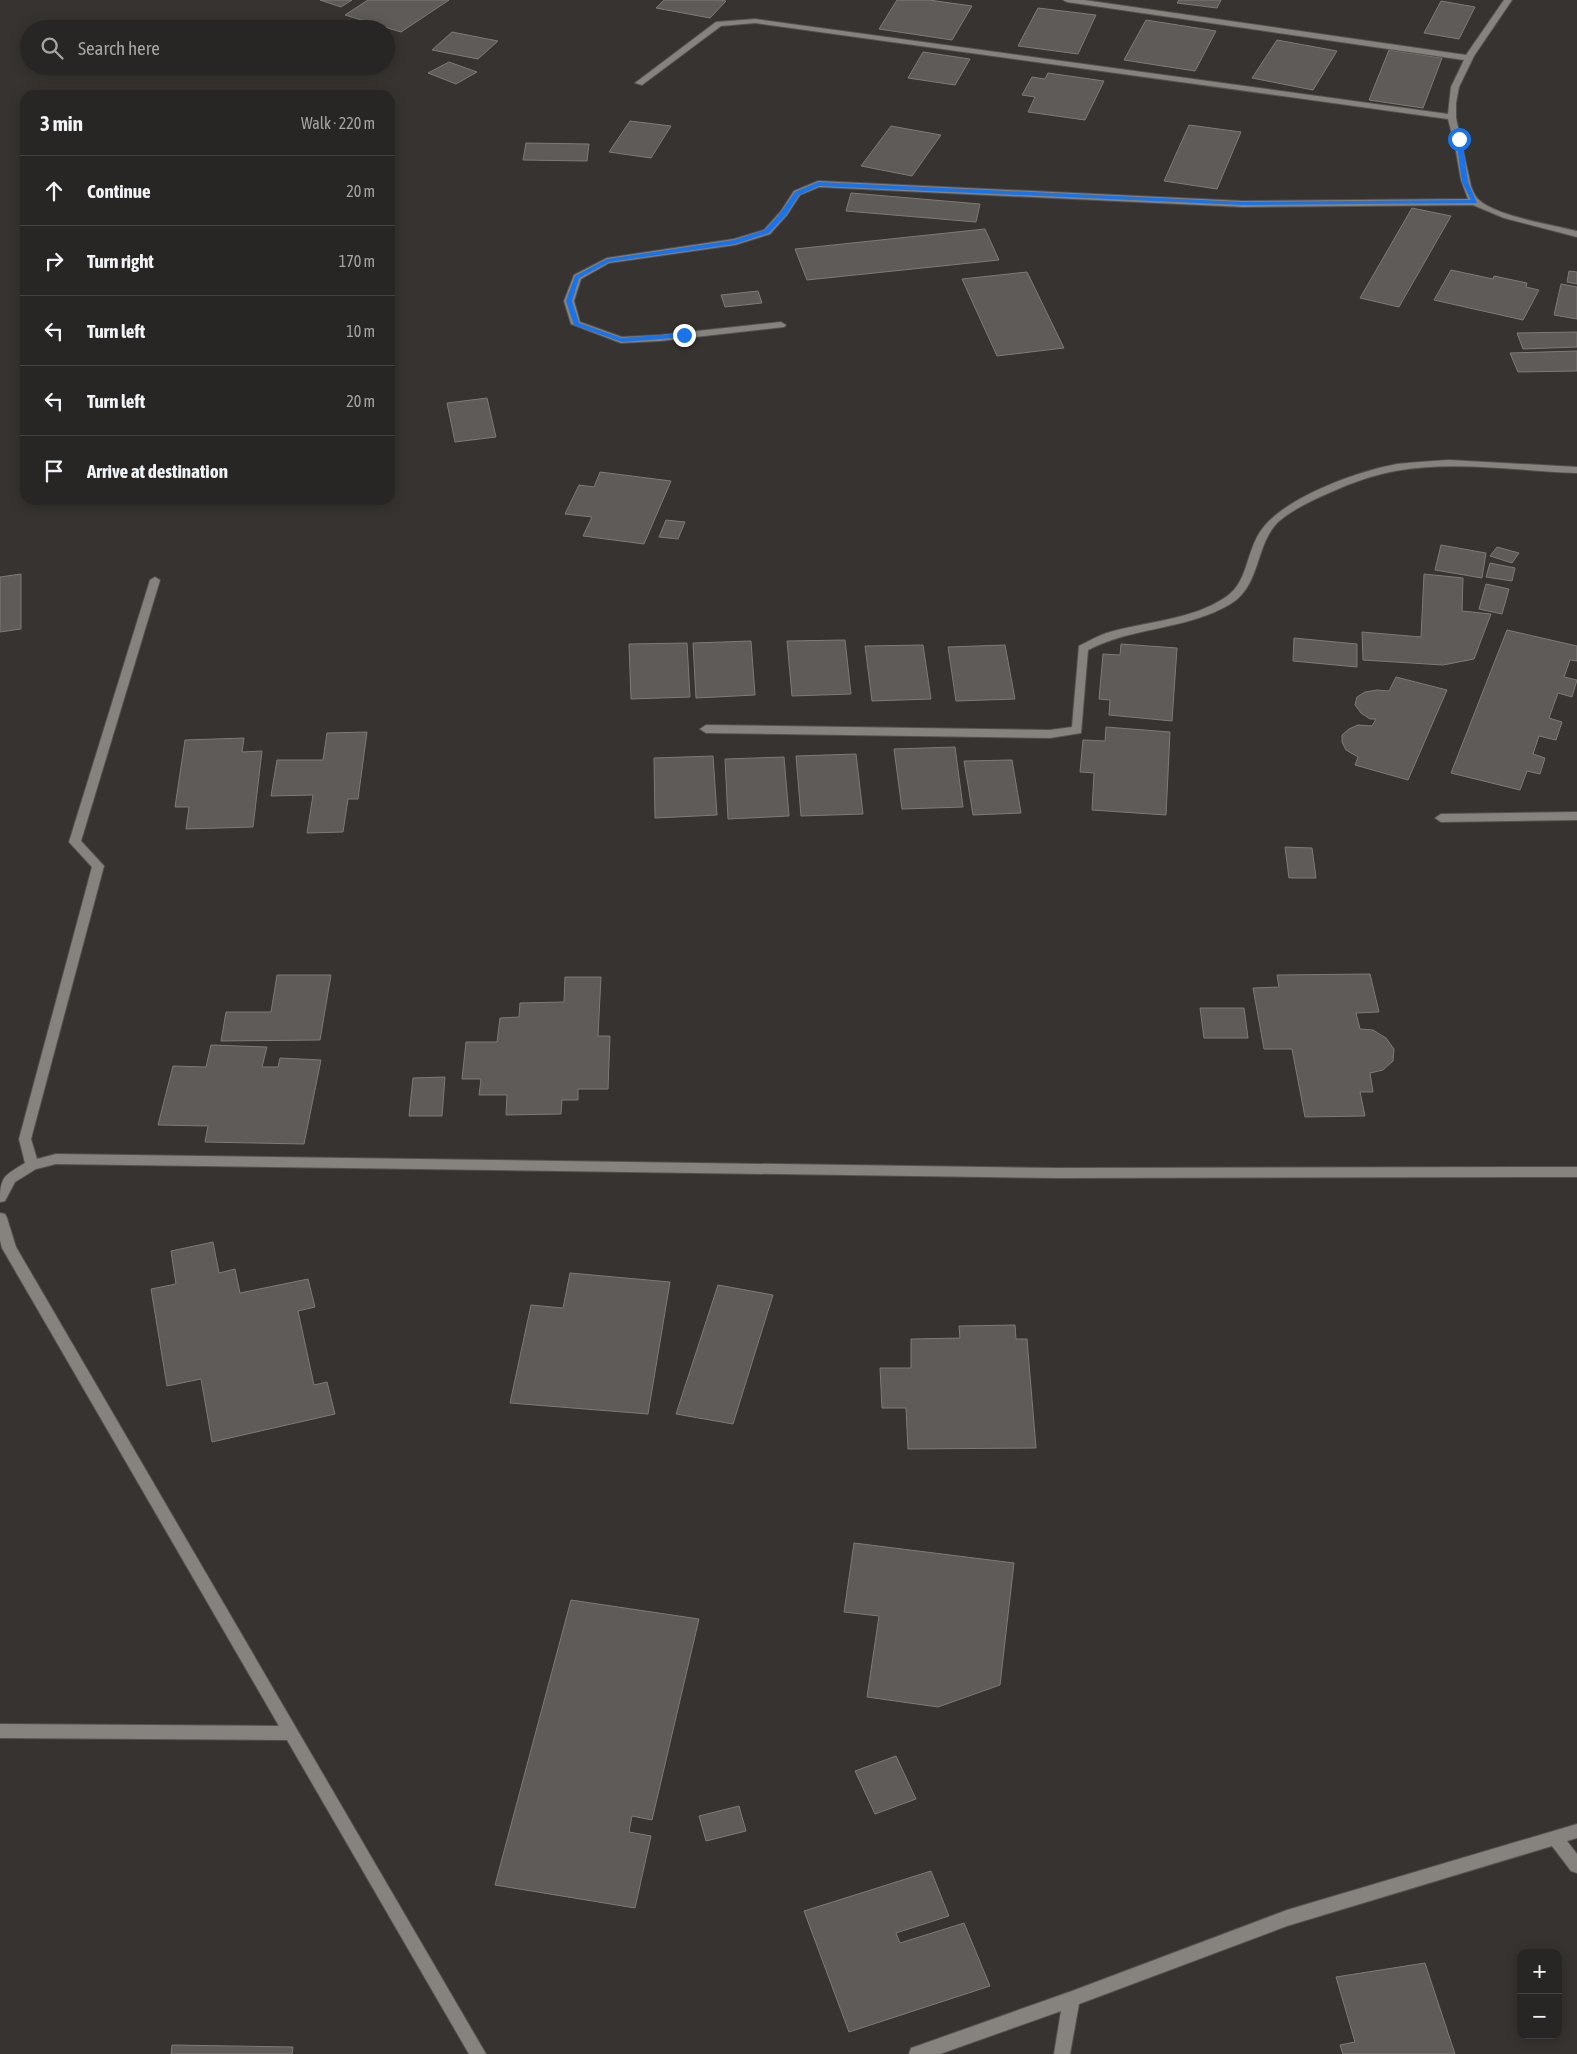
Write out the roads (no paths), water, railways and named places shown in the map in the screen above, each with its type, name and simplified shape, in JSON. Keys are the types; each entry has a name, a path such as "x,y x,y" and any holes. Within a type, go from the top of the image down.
{"street":[{"path":"1067,0 1468,58"},
{"path":"1475,202 1465,182 1459,139 1452,118 1455,84 1468,58 1508,0"},
{"path":"639,83 719,24 755,21 1452,118"},
{"path":"781,325 660,338 622,340 576,324 569,301 577,277 607,261 735,242 767,232 784,213 797,194 818,184 1243,204 1475,202 1504,215 1577,234"},
{"path":"706,729 1050,734 1077,730 1083,648 1112,634 1200,615 1232,599 1249,578 1257,548 1270,526 1296,505 1353,478 1407,466 1496,465 1577,470"},
{"path":"32,1165 26,1139 98,866 75,842 155,580"},
{"path":"1441,818 1577,816"},
{"path":"0,1197 10,1179 32,1165 56,1159 1059,1173 1577,1172"},
{"path":"0,1218 9,1248 478,2054"},
{"path":"0,1731 292,1733"},
{"path":"917,2054 1072,1999 1287,1918 1577,1831"},
{"path":"1555,1838 1577,1866"},
{"path":"1062,2054 1072,1999"}]}
